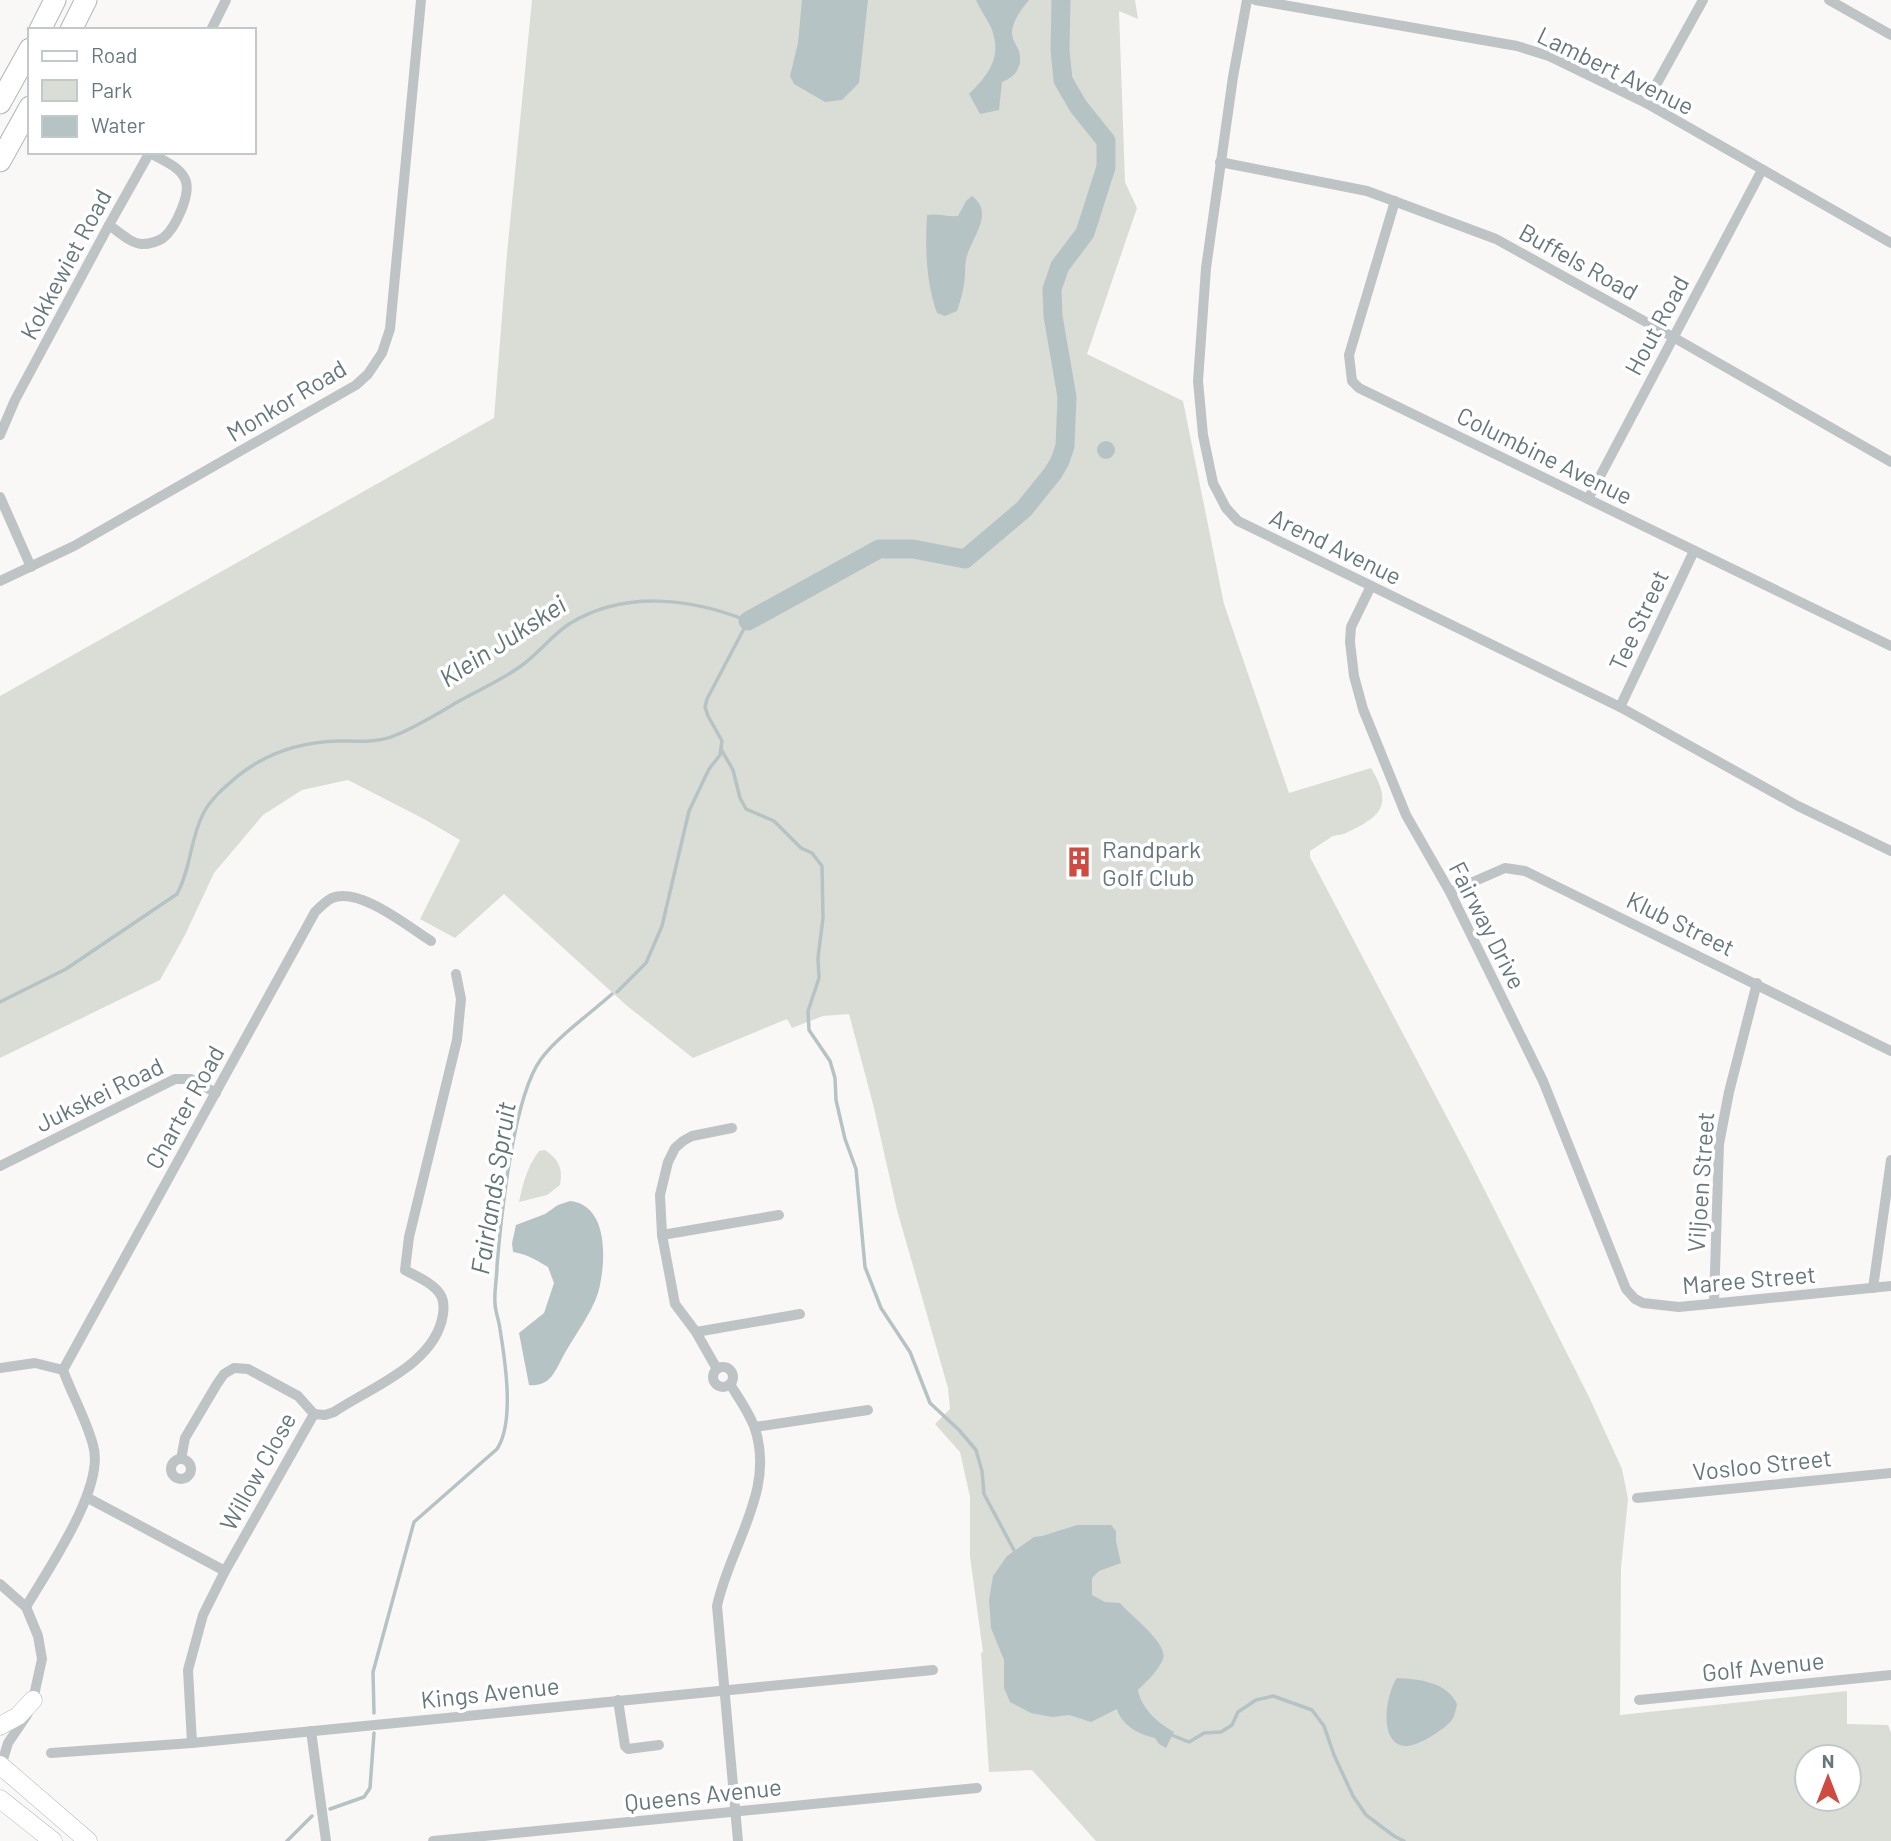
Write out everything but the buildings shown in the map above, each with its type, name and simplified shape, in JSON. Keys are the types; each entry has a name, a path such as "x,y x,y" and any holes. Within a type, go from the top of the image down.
{"highway":[{"path":"41,28 55,0"},
{"path":"72,28 86,0"},
{"path":"0,103 28,53"},
{"path":"0,161 28,111"}],"main road":[{"path":"3,1739 18,1716 33,1700"},
{"path":"1,1766 88,1841"},
{"path":"0,1799 53,1841"}],"street":[{"path":"212,28 226,0"},
{"name":"Monkor Road","path":"0,581 74,546 356,385 373,367 383,353 390,329 421,0"},
{"name":"Arend Avenue","path":"1247,0 1220,162 1206,268 1198,381 1203,435 1213,483 1226,508 1238,521 1620,707 1798,806 1891,851"},
{"name":"Lambert Avenue","path":"1255,0 1533,50 1646,103 1891,243"},
{"path":"1646,103 1703,0"},
{"path":"1829,0 1891,35"},
{"name":"Kokkewiet Road","path":"0,435 15,400 149,154"},
{"path":"109,225 131,241 140,244 166,236 187,199 188,189 180,172 152,154"},
{"name":"Buffels Road","path":"1220,162 1342,185 1395,201 1496,239 1891,462"},
{"name":"Hout Road","path":"1588,499 1762,170"},
{"name":"Columbine Avenue","path":"1395,201 1349,355 1352,381 1359,388 1891,646"},
{"path":"0,497 31,567"},
{"name":"Tee Street","path":"1620,707 1694,551"},
{"name":"Fairway Drive","path":"1371,586 1351,627 1351,658 1359,697 1406,815 1450,892 1543,1081 1621,1280"},
{"name":"Klub Street","path":"1450,892 1505,868 1525,871 1891,1051"},
{"name":"Charter Road","path":"62,1370 316,912 332,898 350,896 364,899 431,941"},
{"name":"Willow Close","path":"192,1743 187,1680 190,1659 204,1615 225,1571 314,1414 334,1412 406,1367 428,1347 440,1327 444,1307 439,1292 405,1270 409,1237 457,1040 461,999 456,974"},
{"name":"Viljoen Street","path":"1714,1303 1720,1133 1757,983"},
{"name":"Jukskei Road","path":"0,1166 175,1079 191,1079 216,1093"},
{"path":"733,1128 692,1136 675,1148 663,1178 660,1195 662,1235 675,1304 696,1332 717,1369 713,1376 715,1383 723,1387 730,1384 755,1427 762,1465 760,1484 717,1606 738,1841"},
{"path":"1873,1288 1891,1160"},
{"path":"662,1235 779,1215"},
{"name":"Maree Street","path":"1621,1280 1635,1298 1643,1303 1679,1307 1891,1286"},
{"path":"696,1332 800,1314"},
{"path":"0,1368 35,1363 62,1370 94,1447 96,1467 88,1498 26,1607"},
{"path":"181,1459 185,1437 224,1374 234,1368 248,1369 298,1396 314,1414"},
{"path":"755,1427 869,1410"},
{"name":"Vosloo Street","path":"1637,1498 1891,1473"},
{"path":"88,1498 225,1571"},
{"path":"0,1584 26,1607 38,1636 42,1659 33,1700"},
{"name":"Kings Avenue","path":"51,1753 192,1743 933,1670"},
{"name":"Golf Avenue","path":"1639,1700 1891,1675"},
{"path":"618,1700 625,1746 628,1749 659,1745"},
{"path":"311,1731 326,1841"},
{"path":"1,1766 3,1739"},
{"name":"Queens Avenue","path":"433,1841 977,1788"}],"green space":[{"path":"532,0 1135,0 1138,19 1119,11 1125,182 1137,208 1087,354 1183,401 1224,604 1289,793 1371,768 1378,781 1382,801 1375,816 1357,828 1333,836 1310,851 1310,857 1471,1163 1590,1399 1622,1469 1628,1499 1621,1568 1620,1715 1847,1691 1847,1724 1888,1725 1891,1733 1891,1841 1096,1841 1032,1770 989,1772 983,1652 970,1557 970,1497 960,1452 935,1424 950,1409 948,1388 897,1210 849,1014 823,1016 792,1028 787,1019 693,1058 626,1005 504,894 455,938 420,919 460,840 348,780 302,790 263,815 214,873 160,980 0,1058 0,696 494,418"},
{"path":"545,1150 559,1165 560,1185 547,1195 519,1202 531,1163 539,1151"}],"water":[{"path":"802,0 868,0 859,83 842,100 825,102 794,84 790,76 798,43"},
{"path":"976,0 1029,0 1017,16 1012,30 1019,51 1019,66 1015,74 1002,82 999,110 980,114 969,94 991,65 995,40"},
{"path":"972,196 979,203 982,217 966,259 964,287 957,311 945,316 937,313 928,277 927,215 958,216"},
{"path":"1106,441 1112,444 1115,450 1112,456 1106,459 1100,456 1097,450 1100,444"},
{"path":"570,1201 583,1205 599,1224 603,1253 601,1281 592,1308 554,1373 542,1383 529,1385 519,1333 544,1313 554,1283 548,1267 513,1252 516,1225"},
{"path":"1077,1525 1111,1525 1116,1531 1121,1563 1099,1571 1092,1578 1092,1595 1105,1602 1120,1603 1148,1630 1160,1646 1163,1653 1161,1663 1138,1690 1151,1714 1174,1732 1166,1748 1155,1738 1137,1732 1123,1720 1117,1709 1091,1722 1069,1715 1052,1717 1031,1713 1010,1702 1004,1688 1004,1660 991,1628 989,1600 993,1576 1007,1556 1034,1537"},
{"path":"1397,1678 1431,1683 1447,1691 1457,1704 1452,1720 1437,1733 1416,1744 1404,1746 1396,1743 1387,1727 1387,1716 1390,1694"}],"waterway":[{"name":"Klein Jukskei","path":"748,621 879,549 913,549 965,559 1024,509 1060,461 1065,446 1067,397 1053,316 1052,289 1060,266 1085,233 1106,167 1106,141 1078,106 1063,80 1060,50 1061,0"},
{"name":"Klein Jukskei","path":"0,1002 66,969 177,894 195,834 206,808 229,783 250,767 286,750 311,744 389,738 429,719 514,671 569,624 590,613 635,602 658,601 704,607 748,621 705,707 722,741 720,755 709,769 689,811 662,926 646,963 617,992"},
{"path":"721,749 733,770 740,798 746,809 774,821 801,848 812,853 822,866 823,918 818,958 819,978 808,1011 809,1030 830,1061 835,1078 836,1100 845,1139 856,1169 865,1267 881,1308 910,1352 930,1403 976,1450 982,1471 984,1494 1016,1554"},
{"name":"Fairlands Spruit","path":"374,1713 373,1672 414,1522 497,1449 503,1437 507,1390 495,1294 505,1189 523,1100 541,1059 565,1034 612,994"},
{"path":"1169,1734 1189,1742 1204,1733 1221,1732 1232,1725 1238,1712 1256,1700 1273,1696 1312,1710 1324,1726 1353,1796 1366,1815 1404,1841"},
{"name":"Fairlands Spruit","path":"330,1809 364,1797 370,1788 374,1733"},
{"name":"Fairlands Spruit","path":"287,1841 312,1816"}],"place":[{"name":"Randpark Golf Club","path":"1079,862"}]}
